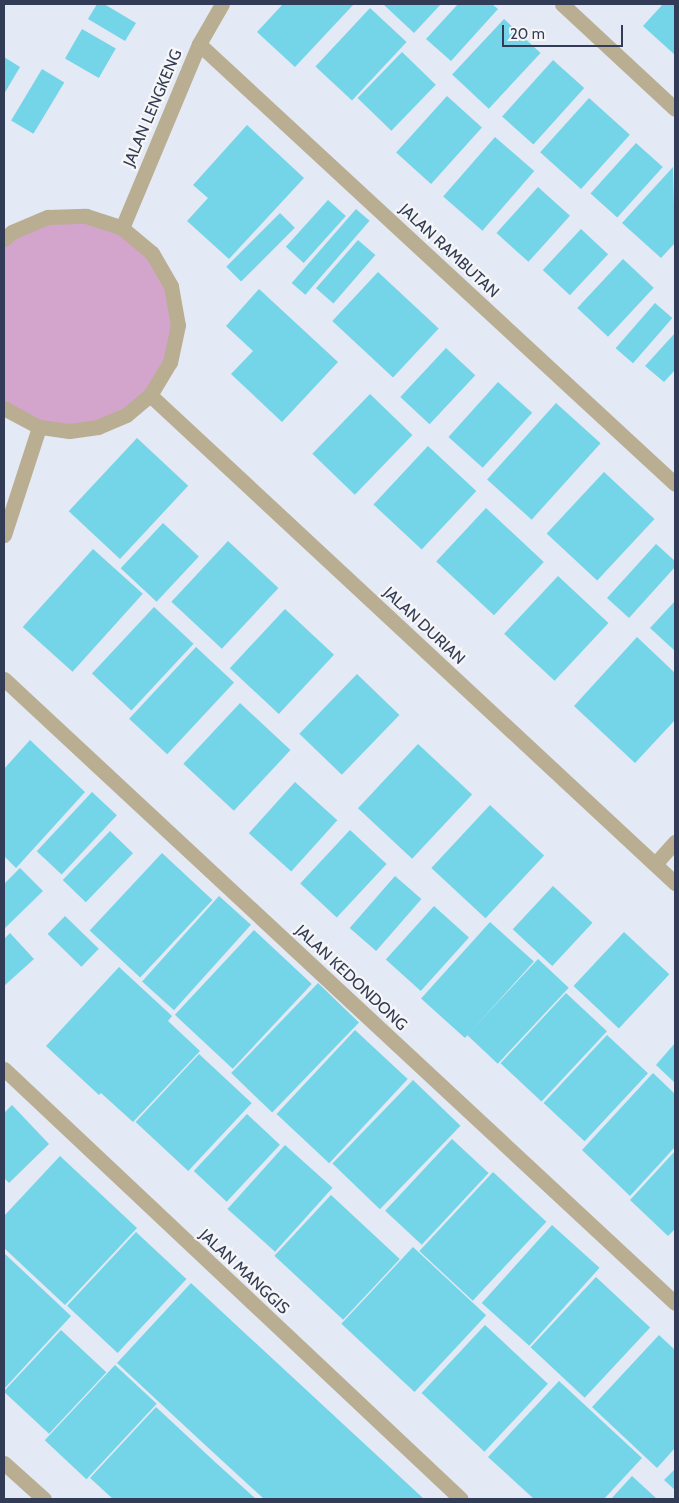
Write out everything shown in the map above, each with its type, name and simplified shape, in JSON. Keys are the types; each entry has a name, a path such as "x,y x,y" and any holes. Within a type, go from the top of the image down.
{"street":[{"name":"JALAN LENGKENG","path":"122,228 199,44 222,4"},
{"path":"562,4 675,109"},
{"name":"JALAN RAMBUTAN","path":"199,44 675,484"},
{"path":"4,239 12,232 48,217 86,216 122,228 152,253 171,286 178,325 170,362 150,395 126,415 98,427 69,431 39,427 4,408"},
{"name":"JALAN DURIAN","path":"150,395 675,883"},
{"path":"4,535 39,427"},
{"name":"JALAN KEDONDONG","path":"4,679 675,1303"},
{"path":"655,864 675,842"},
{"name":"JALAN MANGGIS","path":"4,1069 461,1499"},
{"path":"4,1463 44,1499"}],"shaded area":[{"path":"86,216 152,253 178,325 170,362 126,415 69,431 4,408 4,240 13,232"}],"building":[{"path":"97,4 104,4 136,23 125,41 88,19"},
{"path":"283,4 354,4 295,67 257,32"},
{"path":"383,4 441,4 414,33"},
{"path":"458,4 492,4 498,9 451,61 426,39"},
{"path":"663,4 675,4 675,55 643,26"},
{"path":"370,8 407,42 352,101 315,67"},
{"path":"504,19 541,53 489,109 452,75"},
{"path":"82,29 116,48 99,78 65,58"},
{"path":"402,52 436,85 391,131 358,98"},
{"path":"4,57 20,67 4,94"},
{"path":"553,60 584,88 533,145 502,116"},
{"path":"42,69 64,82 33,134 11,120"},
{"path":"447,96 482,127 431,184 396,152"},
{"path":"589,98 630,135 581,189 540,152"},
{"path":"247,125 304,178 229,259 187,221 208,198 193,185"},
{"path":"495,137 534,171 482,231 443,197"},
{"path":"636,143 663,167 617,218 590,194"},
{"path":"673,167 675,243 661,258 622,223"},
{"path":"538,187 570,216 528,262 497,233"},
{"path":"328,200 346,216 304,263 286,247"},
{"path":"356,209 370,221 305,295 292,283"},
{"path":"280,213 295,228 241,282 226,267"},
{"path":"581,229 608,254 570,295 543,270"},
{"path":"358,240 375,255 333,303 316,288"},
{"path":"623,259 654,288 608,337 577,308"},
{"path":"378,272 439,329 393,378 332,321"},
{"path":"259,289 338,362 282,422 231,374 253,351 226,326"},
{"path":"655,303 672,318 633,363 616,348"},
{"path":"675,333 675,370 664,382 645,366"},
{"path":"446,348 475,375 430,424 400,397"},
{"path":"498,382 532,413 483,468 448,437"},
{"path":"370,394 412,435 355,495 312,454"},
{"path":"556,403 601,443 532,520 487,480"},
{"path":"137,438 188,486 120,559 69,511"},
{"path":"428,446 476,491 422,550 373,505"},
{"path":"604,472 654,519 597,580 547,533"},
{"path":"486,508 544,562 494,615 436,561"},
{"path":"163,523 199,556 157,602 121,568"},
{"path":"228,541 278,588 222,649 171,602"},
{"path":"656,544 675,561 675,567 629,618 607,598"},
{"path":"93,549 143,594 73,672 23,627"},
{"path":"558,576 608,623 555,681 504,634"},
{"path":"675,601 675,651 650,628"},
{"path":"154,607 193,644 131,710 92,674"},
{"path":"285,609 334,655 279,714 230,668"},
{"path":"637,637 675,673 675,720 635,763 574,706"},
{"path":"196,647 234,682 167,754 129,719"},
{"path":"357,674 399,715 342,775 299,734"},
{"path":"240,703 290,750 234,811 183,764"},
{"path":"30,740 85,792 16,868 4,856 4,769"},
{"path":"418,744 472,794 412,859 358,808"},
{"path":"295,782 337,820 291,871 249,833"},
{"path":"92,792 117,815 62,874 37,851"},
{"path":"490,805 544,855 485,918 431,868"},
{"path":"350,830 387,864 337,917 300,883"},
{"path":"110,831 133,853 86,902 63,880"},
{"path":"162,853 212,900 140,978 90,931"},
{"path":"20,868 43,891 4,929 4,884"},
{"path":"395,876 421,899 376,951 350,928"},
{"path":"553,886 592,923 552,966 513,929"},
{"path":"219,896 251,925 174,1010 142,981"},
{"path":"434,906 469,937 421,991 386,960"},
{"path":"65,916 99,949 81,967 48,934"},
{"path":"490,922 534,961 465,1038 421,999"},
{"path":"254,930 312,984 233,1069 175,1015"},
{"path":"624,932 669,974 619,1028 574,986"},
{"path":"10,933 34,959 4,986 4,939"},
{"path":"538,959 569,988 498,1064 467,1035"},
{"path":"119,967 172,1016 168,1021 200,1051 133,1122 101,1093 99,1095 46,1046"},
{"path":"318,983 359,1023 272,1113 231,1073"},
{"path":"566,993 607,1031 541,1101 501,1063"},
{"path":"355,1030 408,1079 329,1163 277,1114"},
{"path":"607,1035 648,1073 585,1141 544,1103"},
{"path":"675,1043 675,1083 656,1065"},
{"path":"199,1054 252,1103 188,1171 136,1122"},
{"path":"653,1073 675,1094 675,1147 630,1196 582,1150"},
{"path":"413,1080 460,1126 380,1209 332,1163"},
{"path":"12,1105 49,1144 9,1183 4,1178 4,1113"},
{"path":"247,1114 280,1145 227,1202 194,1171"},
{"path":"452,1139 489,1173 422,1245 385,1211"},
{"path":"285,1145 333,1188 275,1252 227,1209"},
{"path":"675,1151 675,1229 668,1236 630,1200"},
{"path":"60,1156 137,1228 65,1305 4,1248 4,1216"},
{"path":"493,1172 546,1222 473,1301 419,1251"},
{"path":"331,1195 400,1259 343,1320 274,1256"},
{"path":"552,1225 600,1268 529,1346 482,1303"},
{"path":"136,1232 186,1279 118,1353 67,1306"},
{"path":"413,1247 486,1315 415,1392 341,1324"},
{"path":"4,1253 71,1316 4,1389"},
{"path":"596,1277 650,1327 585,1398 531,1347"},
{"path":"191,1283 424,1499 264,1499 203,1443 117,1363"},
{"path":"485,1325 548,1384 484,1452 422,1393"},
{"path":"61,1330 106,1372 49,1434 4,1391"},
{"path":"659,1335 675,1350 675,1448 657,1468 592,1407"},
{"path":"115,1365 157,1404 86,1479 45,1440"},
{"path":"559,1381 642,1458 604,1499 534,1499 488,1457"},
{"path":"156,1407 256,1499 113,1499 90,1478"},
{"path":"675,1469 675,1490 664,1480"},
{"path":"632,1476 657,1499 611,1499"}]}
